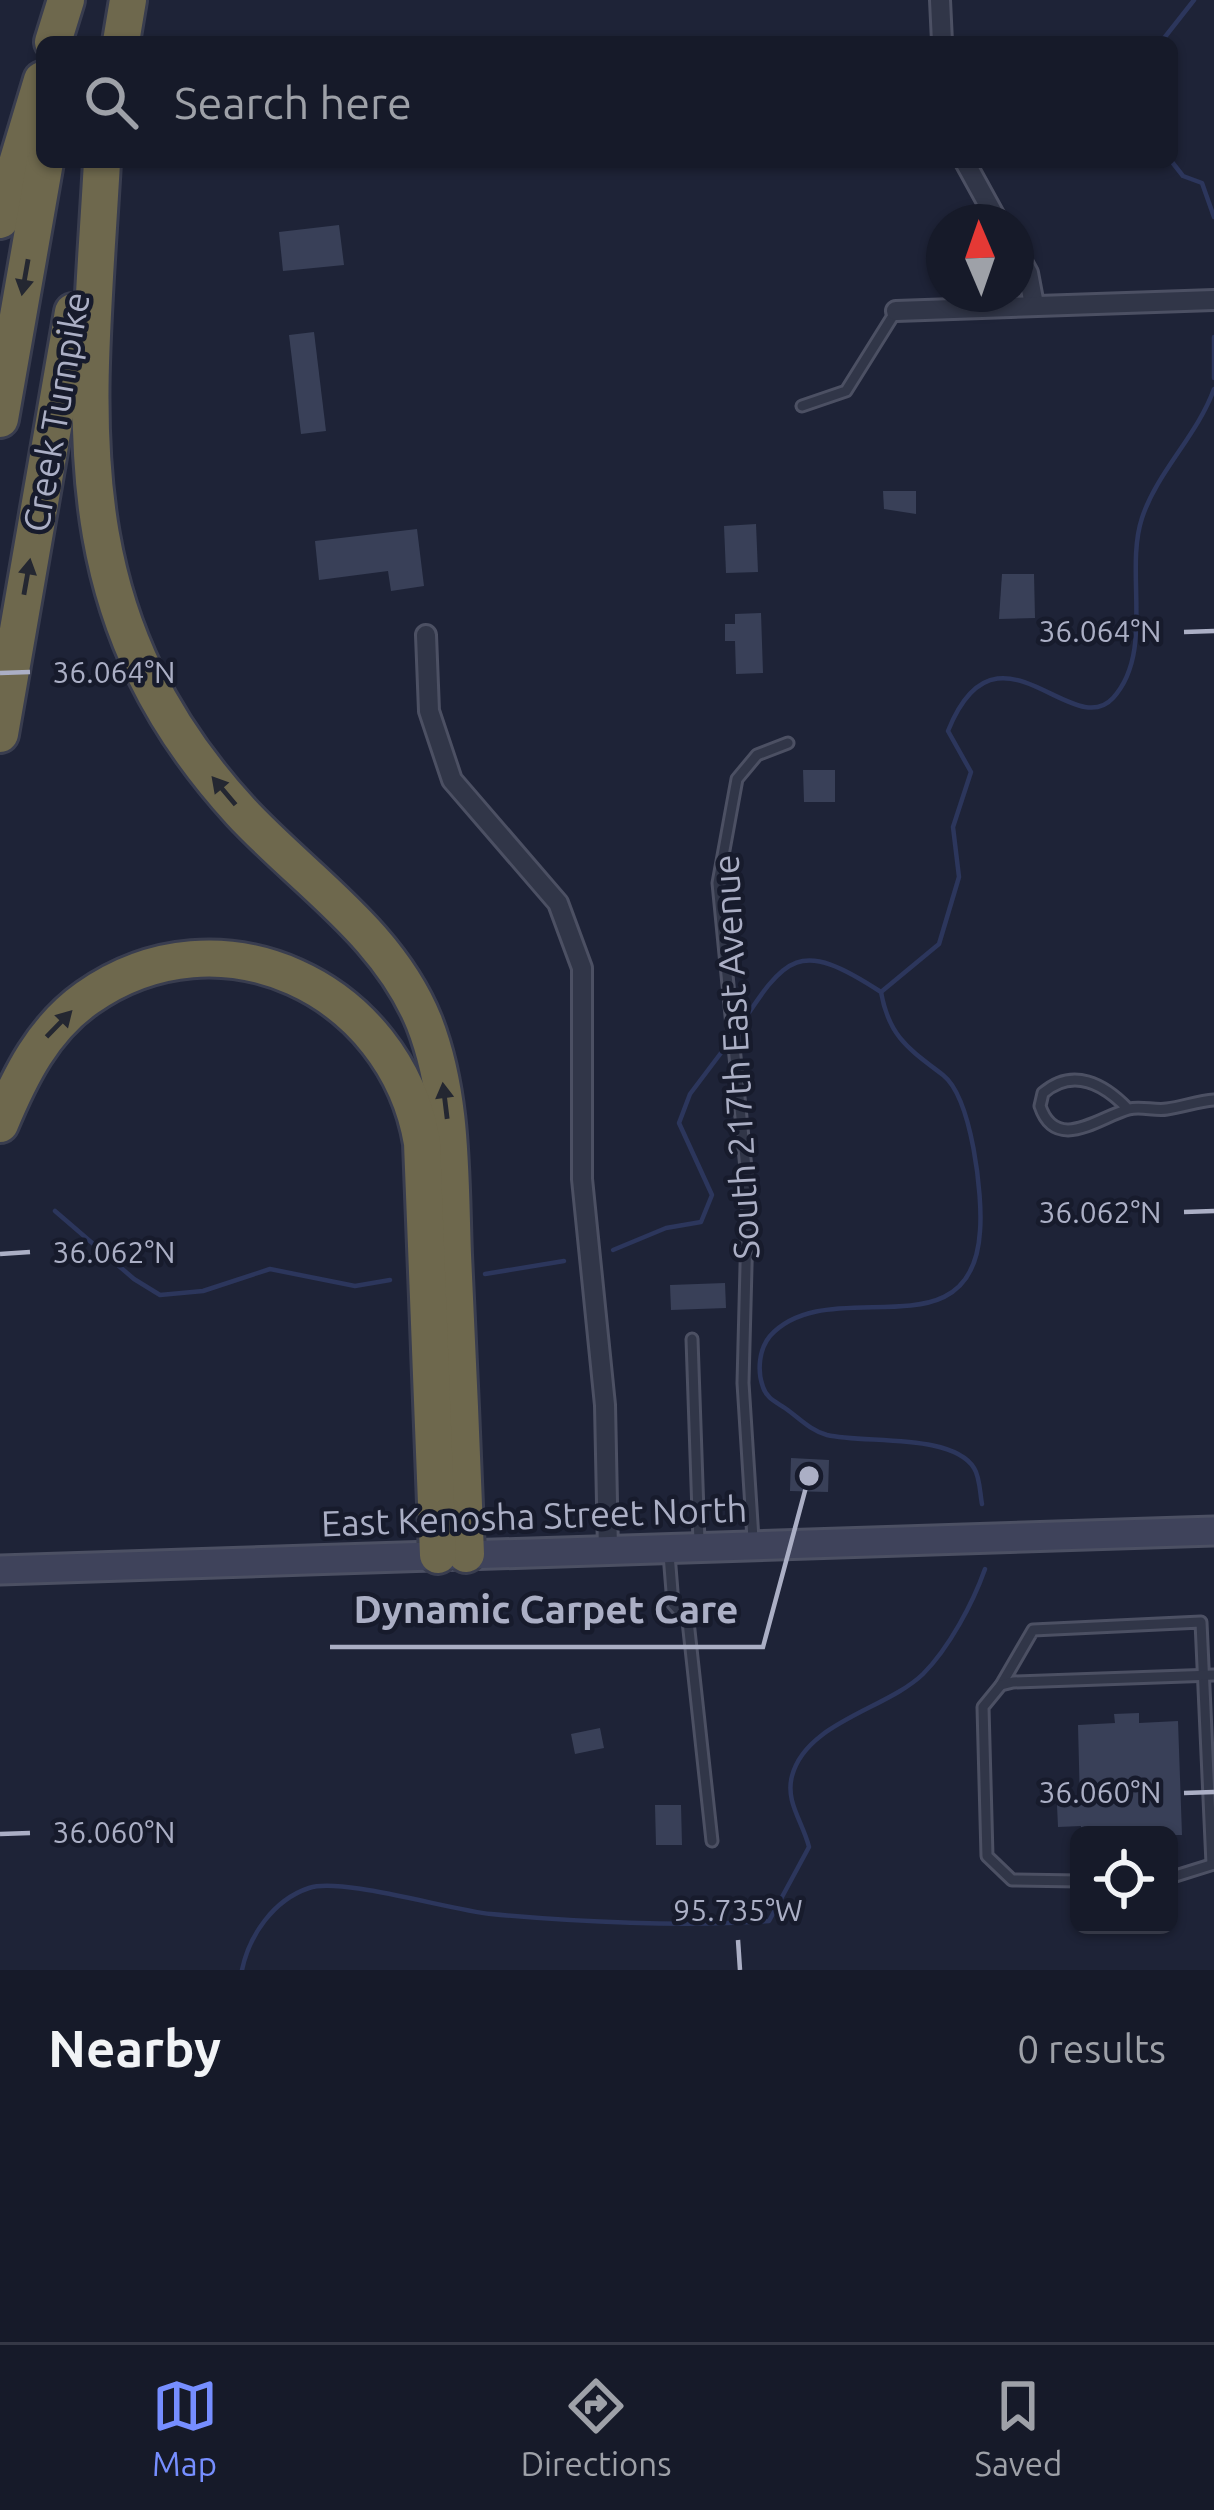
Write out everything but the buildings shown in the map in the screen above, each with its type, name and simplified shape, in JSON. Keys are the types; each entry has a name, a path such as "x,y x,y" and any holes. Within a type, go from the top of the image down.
{"highway":[{"path":"55,36 70,0"},
{"path":"67,36 70,0"},
{"path":"122,36 128,0"},
{"path":"0,220 36,100"},
{"name":"Creek Turnpike","path":"0,419 44,168"},
{"name":"Creek Turnpike","path":"0,734 100,168"},
{"path":"101,168 87,426 104,559 142,665 193,753 243,814 381,950 413,999 434,1051 447,1118 452,1554"},
{"path":"0,1124 38,1048 66,1015 103,988 164,962 205,958 262,964 313,983 344,1004 396,1064 418,1118 434,1422 452,1554"}],"main road":[{"name":"East Kenosha Street North","path":"0,1570 1214,1531"}],"street":[{"path":"940,0 943,36"},
{"path":"968,168 988,204"},
{"path":"1034,305 1211,300"},
{"path":"896,311 926,310"},
{"path":"426,635 429,711 452,780 558,903 582,968 582,1179 602,1365 608,1551"}],"lane":[{"path":"802,406 845,391 896,311"},
{"name":"South 217th East Avenue","path":"753,1545 742,1383 748,1189 718,883 730,802 746,765 788,743"},
{"path":"1128,1109 1099,1083 1084,1080 1059,1081 1043,1093 1040,1106 1051,1124 1088,1130 1128,1109 1170,1109 1214,1100"},
{"path":"692,1339 700,1547"},
{"path":"669,1548 673,1604 688,1621 712,1841"},
{"path":"1070,1881 1012,1880 987,1856 983,1707 1033,1630 1042,1628 1201,1622 1210,1675 1213,1864 1178,1875"},
{"path":"1001,1684 1210,1675"}],"waterway":[{"path":"1166,36 1194,0"},
{"path":"1177,168 1183,176 1202,183 1214,217"},
{"path":"1214,337 1214,378"},
{"path":"881,992 939,944 959,877 953,827 971,772 948,731 967,696 989,681 1011,679 1077,705 1096,707 1113,698 1133,658 1137,539 1142,518 1214,389"},
{"path":"736,1032 782,971 811,960 830,964 881,992 889,1020 902,1041 953,1087 968,1125 980,1195 980,1231 971,1270 952,1292 926,1303 827,1310 796,1318 766,1341 760,1374 770,1398 822,1433 928,1445 963,1457 976,1472 982,1504"},
{"path":"613,1250 666,1228 701,1222 712,1195 679,1123 690,1094 730,1041"},
{"path":"55,1211 134,1279 160,1295 203,1291 270,1269 355,1286 390,1280"},
{"path":"485,1274 564,1261"},
{"path":"242,1970 250,1945 274,1910 296,1894 324,1886 524,1917 667,1924 769,1921 809,1847 791,1795 800,1758 830,1729 923,1674 959,1624 985,1569"}],"place":[{"name":"Dynamic Carpet Care","path":"809,1476"}]}
